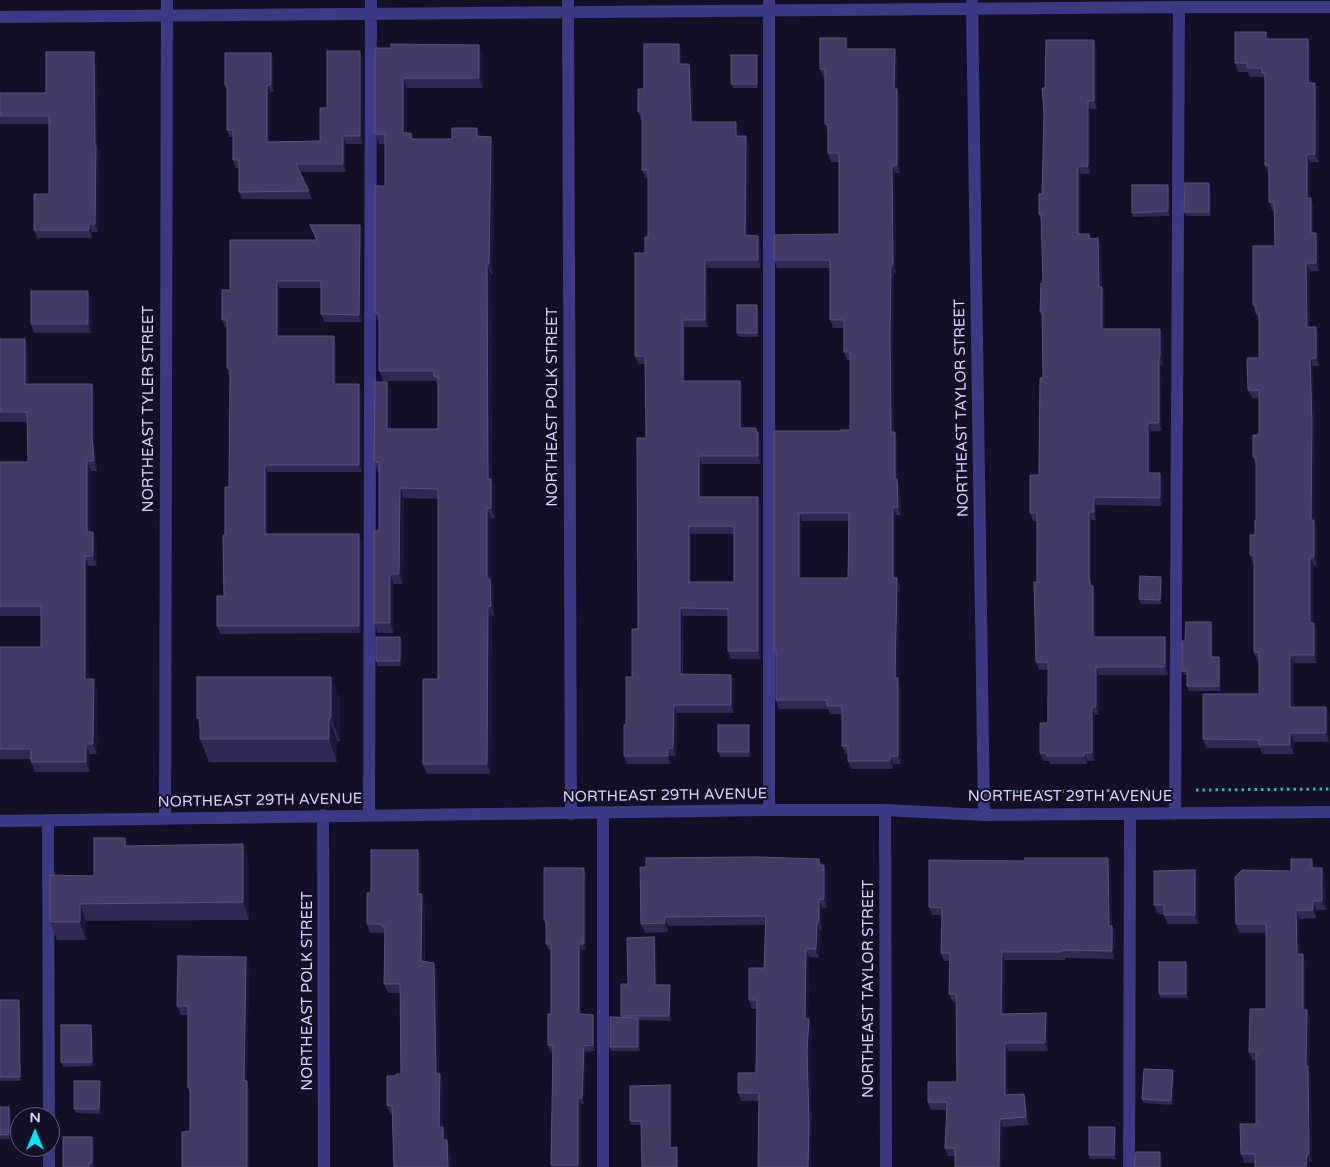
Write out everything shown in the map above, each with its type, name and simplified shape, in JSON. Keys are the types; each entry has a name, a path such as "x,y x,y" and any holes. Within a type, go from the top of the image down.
{"street":[{"name":"NORTHEAST TYLER STREET","path":"166,819 167,0"},
{"path":"369,816 371,0"},
{"path":"0,16 371,14 568,6 972,4 1330,7"},
{"name":"NORTHEAST TAYLOR STREET","path":"972,4 984,815"},
{"path":"768,5 769,810"},
{"name":"NORTHEAST POLK STREET","path":"568,6 571,814"},
{"path":"1176,814 1179,6"},
{"name":"NORTHEAST 29TH AVENUE","path":"0,821 769,810 886,810 984,815 1330,812"},
{"name":"NORTHEAST TAYLOR STREET","path":"886,810 886,1167"},
{"path":"603,813 603,1167"},
{"path":"1129,1167 1130,814"},
{"name":"NORTHEAST POLK STREET","path":"323,815 324,1167"},
{"path":"48,820 49,1107"}],"building":[{"path":"1235,32 1266,32 1266,39 1308,39 1308,83 1315,83 1315,154 1307,154 1307,198 1311,198 1311,233 1316,233 1316,263 1306,263 1307,327 1316,327 1316,358 1310,358 1312,423 1311,520 1314,520 1314,557 1310,557 1310,623 1314,623 1314,655 1290,655 1290,707 1326,707 1326,733 1290,733 1290,745 1259,745 1259,740 1203,739 1203,694 1259,694 1259,652 1254,652 1254,555 1250,555 1250,535 1255,535 1256,520 1256,457 1253,457 1253,435 1259,435 1259,390 1248,390 1247,358 1259,358 1259,313 1256,313 1256,305 1253,305 1253,246 1275,246 1274,202 1269,202 1269,165 1265,165 1265,73 1262,73 1262,68 1247,68 1247,63 1235,63"},
{"path":"820,38 846,38 846,49 895,49 894,89 897,89 897,165 892,165 893,265 891,265 890,335 891,432 895,432 895,479 897,479 898,507 893,507 893,578 897,578 895,678 898,678 898,756 890,756 890,761 848,761 848,746 842,746 842,706 827,706 827,700 776,700 776,651 774,651 774,431 850,430 850,352 844,352 844,320 830,320 830,260 774,259 774,235 839,234 839,153 828,153 828,124 825,124 825,69 820,69","holes":["799,513 849,513 848,578 799,578"]},
{"path":"1046,40 1094,40 1094,101 1088,101 1088,166 1078,166 1078,234 1089,234 1089,239 1098,238 1099,287 1102,287 1102,329 1160,329 1159,423 1148,423 1148,473 1160,473 1160,498 1094,497 1094,512 1089,512 1089,580 1090,586 1093,586 1093,637 1165,637 1165,667 1096,667 1096,707 1092,707 1092,753 1084,753 1084,756 1047,756 1047,753 1040,753 1040,723 1047,723 1048,721 1048,662 1036,662 1034,582 1037,582 1037,513 1030,513 1030,475 1039,475 1040,378 1043,378 1042,312 1040,312 1041,283 1043,283 1039,194 1042,194 1044,114 1042,88 1045,88"},
{"path":"391,44 479,45 479,78 403,78 403,133 411,133 411,139 452,139 452,128 477,128 477,136 491,137 489,264 487,264 488,479 491,479 491,508 487,508 487,579 490,579 491,606 488,606 487,764 423,764 423,679 438,679 438,489 400,488 399,574 390,574 390,623 374,623 374,531 379,531 379,462 374,462 375,382 387,382 387,429 438,429 438,377 434,377 434,371 379,371 379,313 375,313 375,186 385,186 385,134 375,134 375,48 391,48"},
{"path":"644,44 679,44 679,64 689,64 691,122 736,122 736,136 746,136 745,235 758,236 758,260 705,260 705,320 683,320 683,381 740,381 740,428 756,428 756,432 758,432 758,456 699,456 699,497 758,497 758,651 728,651 728,609 680,608 680,674 731,675 731,705 674,705 673,748 668,748 668,756 624,756 626,677 632,677 632,629 638,629 637,438 646,438 645,356 635,356 635,253 645,253 645,237 648,237 648,170 642,170 642,112 638,112 638,89 644,89","holes":["689,526 734,526 734,582 689,582"]},
{"path":"327,51 360,51 360,136 343,136 343,164 296,164 309,191 239,192 239,160 233,160 233,130 227,130 225,53 271,53 271,85 267,85 267,142 320,141 320,108 327,108"},
{"path":"46,52 94,52 95,224 89,224 89,230 34,230 34,194 49,194 49,116 0,116 0,93 46,93"},
{"path":"731,55 757,55 757,84 731,84"},
{"path":"1185,183 1209,183 1209,212 1184,212"},
{"path":"1132,185 1168,185 1168,211 1132,213"},
{"path":"310,225 360,225 359,315 321,314 321,281 277,281 277,336 334,336 334,384 359,384 359,465 265,465 265,534 359,534 359,626 217,626 217,596 224,596 223,535 225,535 225,487 229,487 230,368 227,368 227,320 222,320 222,290 230,290 230,240 317,240"},
{"path":"31,291 88,291 88,324 31,324"},
{"path":"737,305 757,305 757,333 737,333"},
{"path":"0,339 25,339 25,384 92,384 94,461 87,461 87,532 93,532 93,556 85,556 85,679 94,679 93,744 86,744 86,762 31,762 31,749 0,749 0,647 41,647 41,606 0,606 0,462 28,462 27,412 0,412"},
{"path":"1140,576 1161,577 1160,600 1139,599"},
{"path":"1186,622 1211,622 1211,657 1219,657 1219,686 1187,686 1187,671 1182,671 1182,641 1185,641"},
{"path":"376,637 400,637 400,661 376,661"},
{"path":"197,677 331,677 329,739 200,739 200,718 197,718"},
{"path":"718,725 749,725 749,752 718,752"},
{"path":"94,838 125,838 125,846 243,844 243,902 80,904 80,922 50,922 50,875 94,876"},
{"path":"371,850 418,850 418,894 422,894 421,961 434,963 436,1074 440,1074 439,1127 443,1127 443,1140 447,1140 448,1167 394,1167 392,1106 387,1105 387,1076 401,1074 400,984 384,984 385,927 382,927 382,924 367,924 367,893 371,893"},
{"path":"758,857 819,859 819,865 824,865 824,899 819,900 816,949 806,949 805,1019 809,1019 807,1050 808,1167 758,1167 759,1093 738,1093 738,1073 756,1073 757,1000 749,1000 749,968 764,968 766,916 665,917 665,923 641,924 640,867 646,867 646,858"},
{"path":"1025,858 1108,858 1109,926 1112,926 1112,951 1002,952 1001,1014 1046,1013 1045,1043 1005,1043 1005,1095 1024,1094 1026,1117 1000,1119 999,1167 955,1167 955,1148 945,1148 947,1102 928,1102 928,1082 957,1082 956,994 949,994 950,953 941,953 942,908 929,907 929,860 1025,861"},
{"path":"1291,859 1312,859 1312,868 1322,868 1322,901 1313,901 1313,910 1296,910 1297,954 1303,954 1303,1010 1307,1010 1306,1066 1308,1066 1309,1154 1307,1154 1306,1167 1255,1167 1255,1154 1241,1154 1240,1124 1256,1124 1256,1052 1249,1052 1250,1009 1266,1009 1266,924 1236,924 1235,877 1242,870 1291,871"},
{"path":"544,868 584,868 584,944 579,944 579,1014 593,1015 593,1045 584,1046 582,1098 578,1098 578,1165 551,1165 553,1045 548,1045 548,1014 551,1014 551,944 546,944"},
{"path":"1195,870 1195,915 1164,915 1164,905 1154,905 1154,871"},
{"path":"654,937 655,985 670,985 669,1016 621,1016 621,984 628,984 627,938"},
{"path":"178,956 246,957 244,1081 247,1081 247,1167 182,1167 182,1132 190,1131 190,1088 188,1088 188,1006 177,1006"},
{"path":"1159,962 1186,962 1186,994 1159,994"},
{"path":"0,1000 19,1000 20,1077 0,1077"},
{"path":"610,1017 638,1018 638,1047 610,1047"},
{"path":"61,1025 91,1025 92,1062 61,1062"},
{"path":"1144,1069 1173,1070 1171,1101 1142,1099"},
{"path":"74,1081 100,1081 99,1109 74,1109"},
{"path":"670,1085 670,1148 677,1147 677,1167 642,1167 641,1121 630,1121 630,1086"},
{"path":"0,1107 9,1107 9,1134 0,1135"},
{"path":"1089,1127 1115,1127 1114,1155 1089,1155"},
{"path":"63,1137 92,1137 92,1163 89,1163 89,1167 63,1167"},
{"path":"1136,1152 1160,1152 1160,1167 1134,1167"}]}
